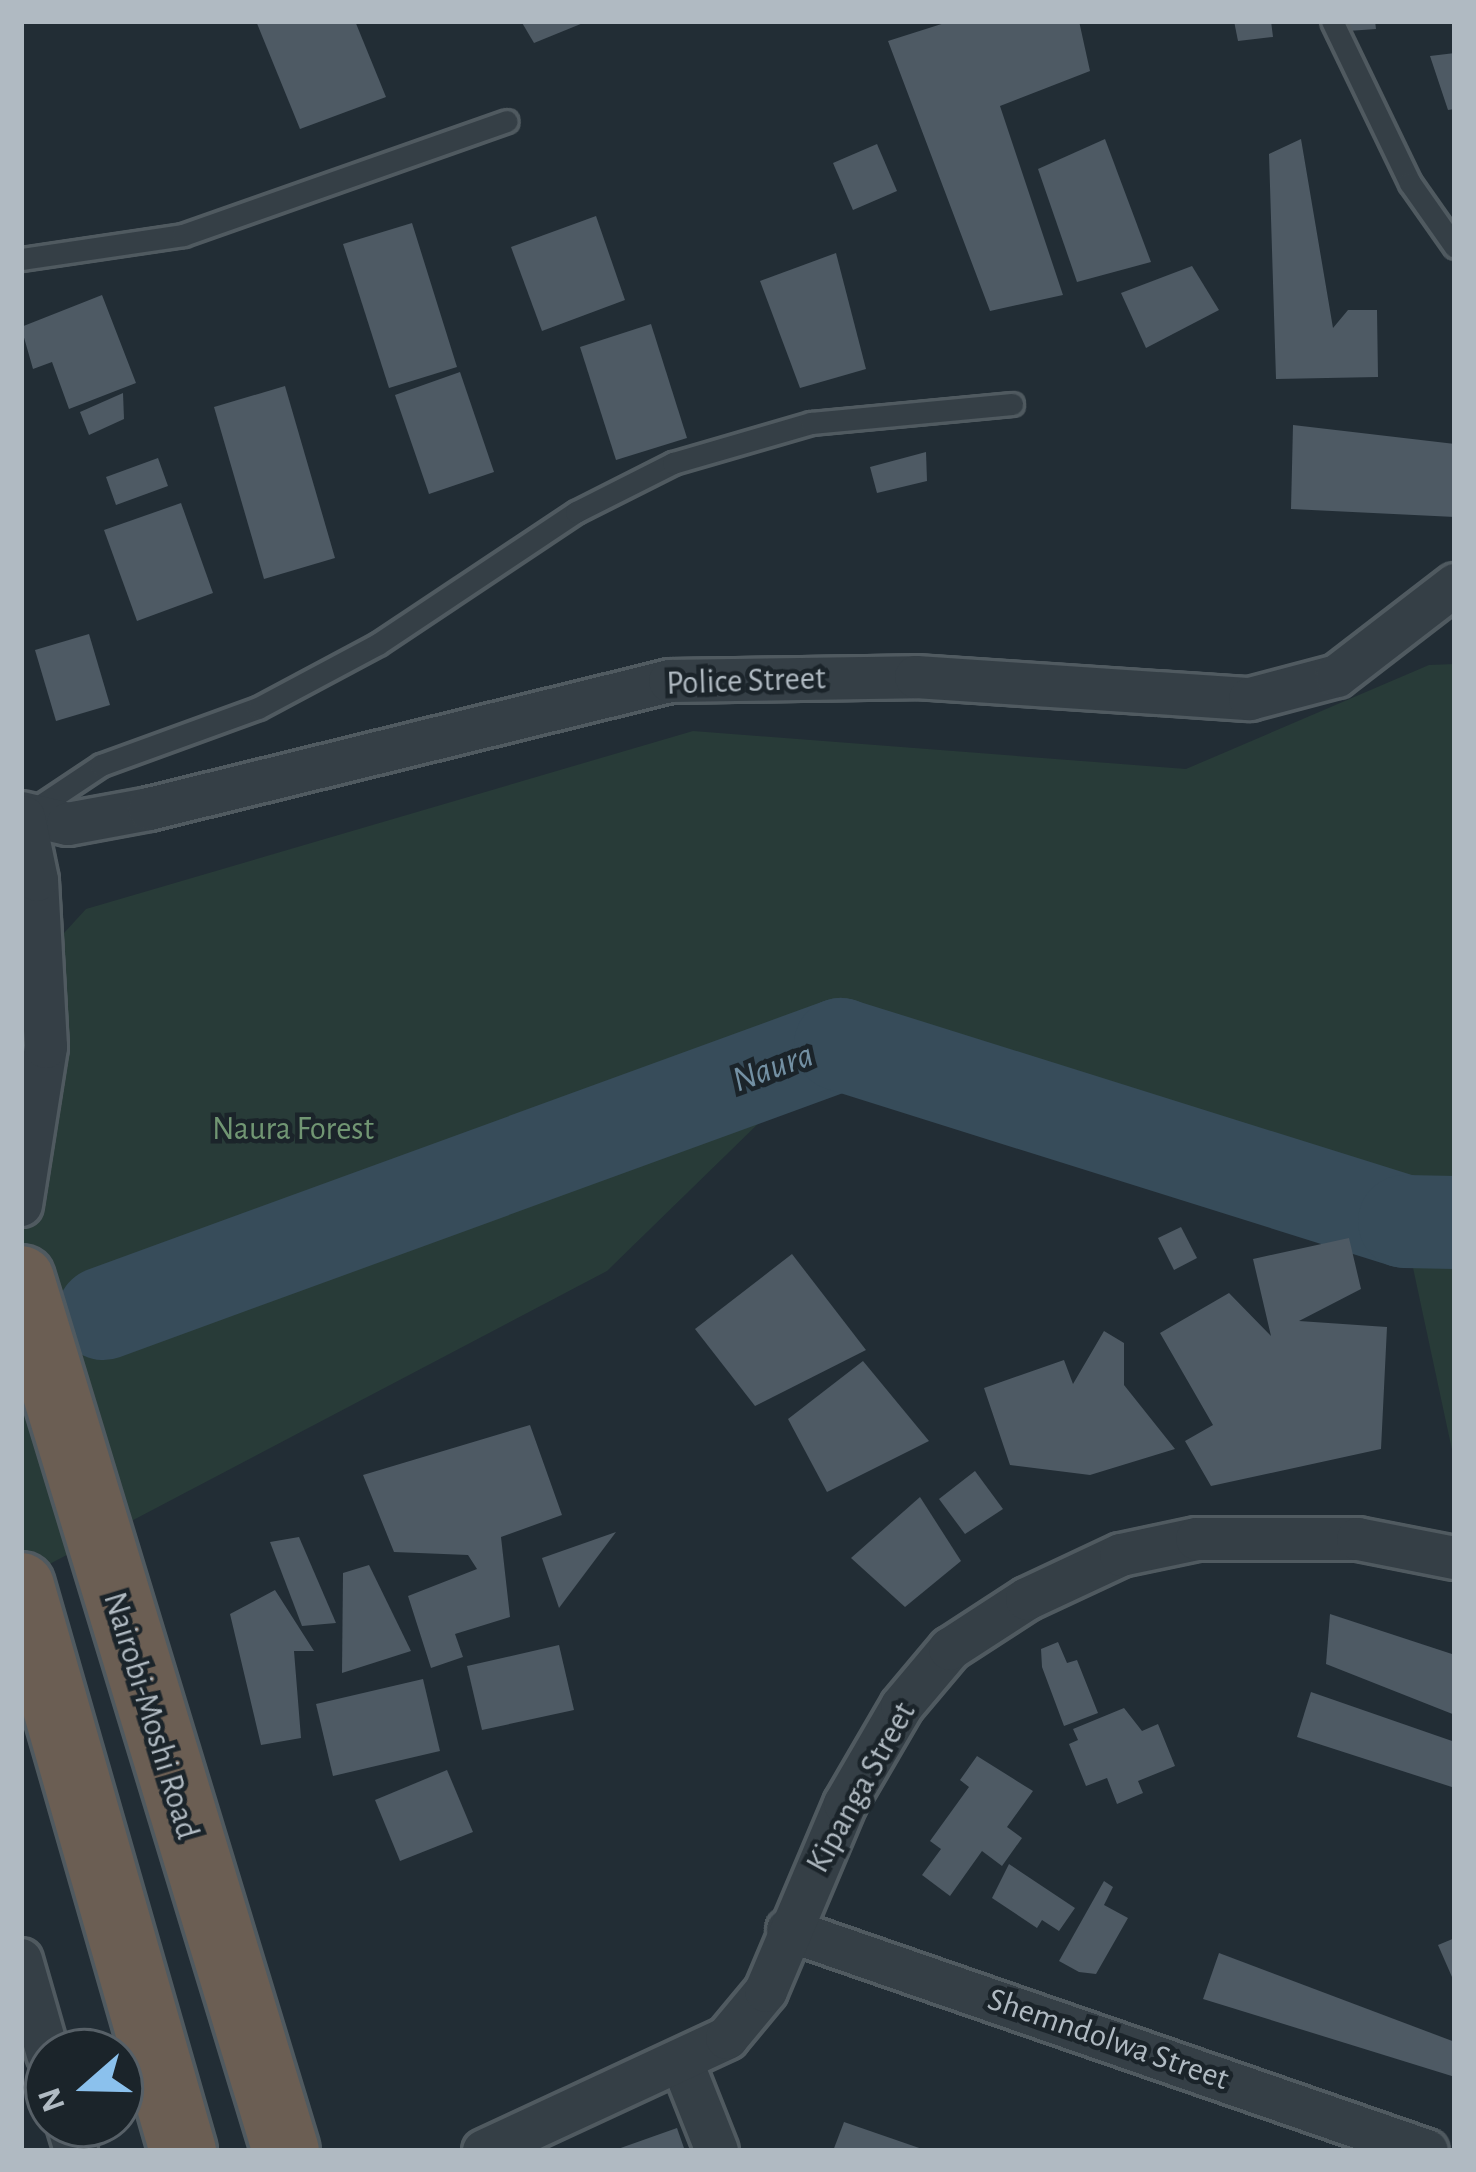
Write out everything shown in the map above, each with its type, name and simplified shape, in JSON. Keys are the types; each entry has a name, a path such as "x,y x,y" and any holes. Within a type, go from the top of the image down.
{"highway":[{"name":"Nairobi-Moshi Road","path":"21,1279 286,2151"},
{"path":"26,1630 183,2151"}],"street":[{"name":"Police Street","path":"22,815 68,824 149,809 670,681 916,677 1250,699 1337,676 1455,585"},
{"path":"21,1205 46,1047 37,880 22,815"},
{"name":"Kipanga Street","path":"484,2151 683,2065 727,2038 766,1991 788,1930 902,1706 950,1649 1027,1599 1121,1555 1197,1539 1358,1539 1455,1558"},
{"name":"Shemndolwa Street","path":"788,1930 1427,2151"},
{"path":"21,1960 41,2028"},
{"path":"683,2065 717,2151"}],"lane":[{"path":"1332,21 1410,183 1455,247"},
{"path":"21,259 183,235 507,121"},
{"path":"22,815 100,765 258,708 378,644 576,512 673,463 811,423 1012,404"}],"green space":[{"name":"Naura Forest","path":"1455,664 1455,1464 1403,1221 840,1044 607,1271 21,1579 21,980 86,909 693,731 1186,769 1429,665"}],"building":[{"path":"256,21 355,21 386,97 300,129"},
{"path":"521,21 588,21 534,43"},
{"path":"951,21 1079,21 1090,71 1000,106 1063,295 990,311 888,41"},
{"path":"1234,21 1271,21 1273,37 1238,41"},
{"path":"1345,21 1375,21 1376,29 1348,31"},
{"path":"1455,53 1455,109 1448,110 1430,56"},
{"path":"1105,139 1151,262 1077,282 1038,169"},
{"path":"1301,139 1333,328 1348,310 1377,310 1378,377 1276,379 1269,154"},
{"path":"877,144 897,191 853,210 833,163"},
{"path":"596,216 625,300 542,331 511,247"},
{"path":"412,223 457,367 389,388 343,244"},
{"path":"836,253 866,369 800,388 760,281"},
{"path":"1192,266 1219,310 1146,348 1121,293"},
{"path":"102,295 136,383 69,409 52,362 33,369 21,327"},
{"path":"651,324 687,438 616,460 580,347"},
{"path":"460,372 494,472 429,494 395,395"},
{"path":"285,386 335,558 264,579 214,407"},
{"path":"123,393 124,419 89,435 80,412"},
{"path":"1293,425 1455,444 1455,517 1291,509"},
{"path":"926,452 927,481 877,493 870,467"},
{"path":"158,458 168,486 116,505 106,477"},
{"path":"181,503 213,593 137,621 104,530"},
{"path":"89,634 110,705 56,721 35,650"},
{"path":"1181,1227 1197,1258 1174,1270 1158,1238"},
{"path":"1349,1238 1361,1289 1299,1321 1387,1327 1381,1449 1211,1486 1185,1441 1213,1425 1160,1333 1229,1293 1271,1336 1253,1259"},
{"path":"792,1254 866,1350 755,1406 695,1329"},
{"path":"1104,1331 1124,1343 1124,1385 1175,1449 1090,1475 1010,1465 984,1388 1064,1360 1073,1384"},
{"path":"863,1361 929,1441 827,1492 788,1419"},
{"path":"530,1425 562,1515 501,1537 510,1617 455,1634 463,1657 431,1668 408,1596 477,1569 468,1555 394,1552 363,1475"},
{"path":"975,1471 1003,1509 965,1534 939,1499"},
{"path":"920,1497 961,1561 905,1607 851,1558"},
{"path":"616,1532 559,1608 542,1558"},
{"path":"299,1537 336,1623 302,1626 270,1542"},
{"path":"369,1565 411,1651 342,1673 343,1573"},
{"path":"275,1590 314,1651 294,1651 301,1738 261,1745 230,1614"},
{"path":"1330,1614 1455,1655 1455,1715 1326,1664"},
{"path":"1058,1642 1067,1663 1077,1660 1098,1713 1064,1726 1042,1667 1041,1649"},
{"path":"559,1645 574,1710 482,1730 467,1666"},
{"path":"423,1679 440,1751 333,1776 316,1704"},
{"path":"1311,1692 1455,1742 1455,1788 1297,1737"},
{"path":"1124,1708 1142,1731 1158,1724 1175,1766 1138,1781 1143,1793 1117,1804 1107,1778 1086,1786 1069,1744 1078,1740 1073,1729"},
{"path":"977,1756 1033,1791 1007,1827 1022,1838 1002,1866 982,1851 950,1896 922,1875 941,1849 930,1841 969,1787 960,1780"},
{"path":"447,1770 473,1832 400,1861 375,1800"},
{"path":"1009,1864 1075,1908 1059,1931 1042,1920 1037,1928 992,1898"},
{"path":"1104,1881 1113,1887 1104,1905 1128,1918 1096,1974 1079,1972 1059,1961"},
{"path":"1455,1938 1455,1976 1452,1977 1438,1945"},
{"path":"1219,1953 1455,2042 1455,2077 1203,1999"},
{"path":"844,2122 925,2150 925,2151 833,2151"},
{"path":"677,2128 685,2151 615,2151 615,2150"}],"waterway":[{"name":"Naura","path":"103,1313 840,1044 1404,1221 1455,1222"}]}
